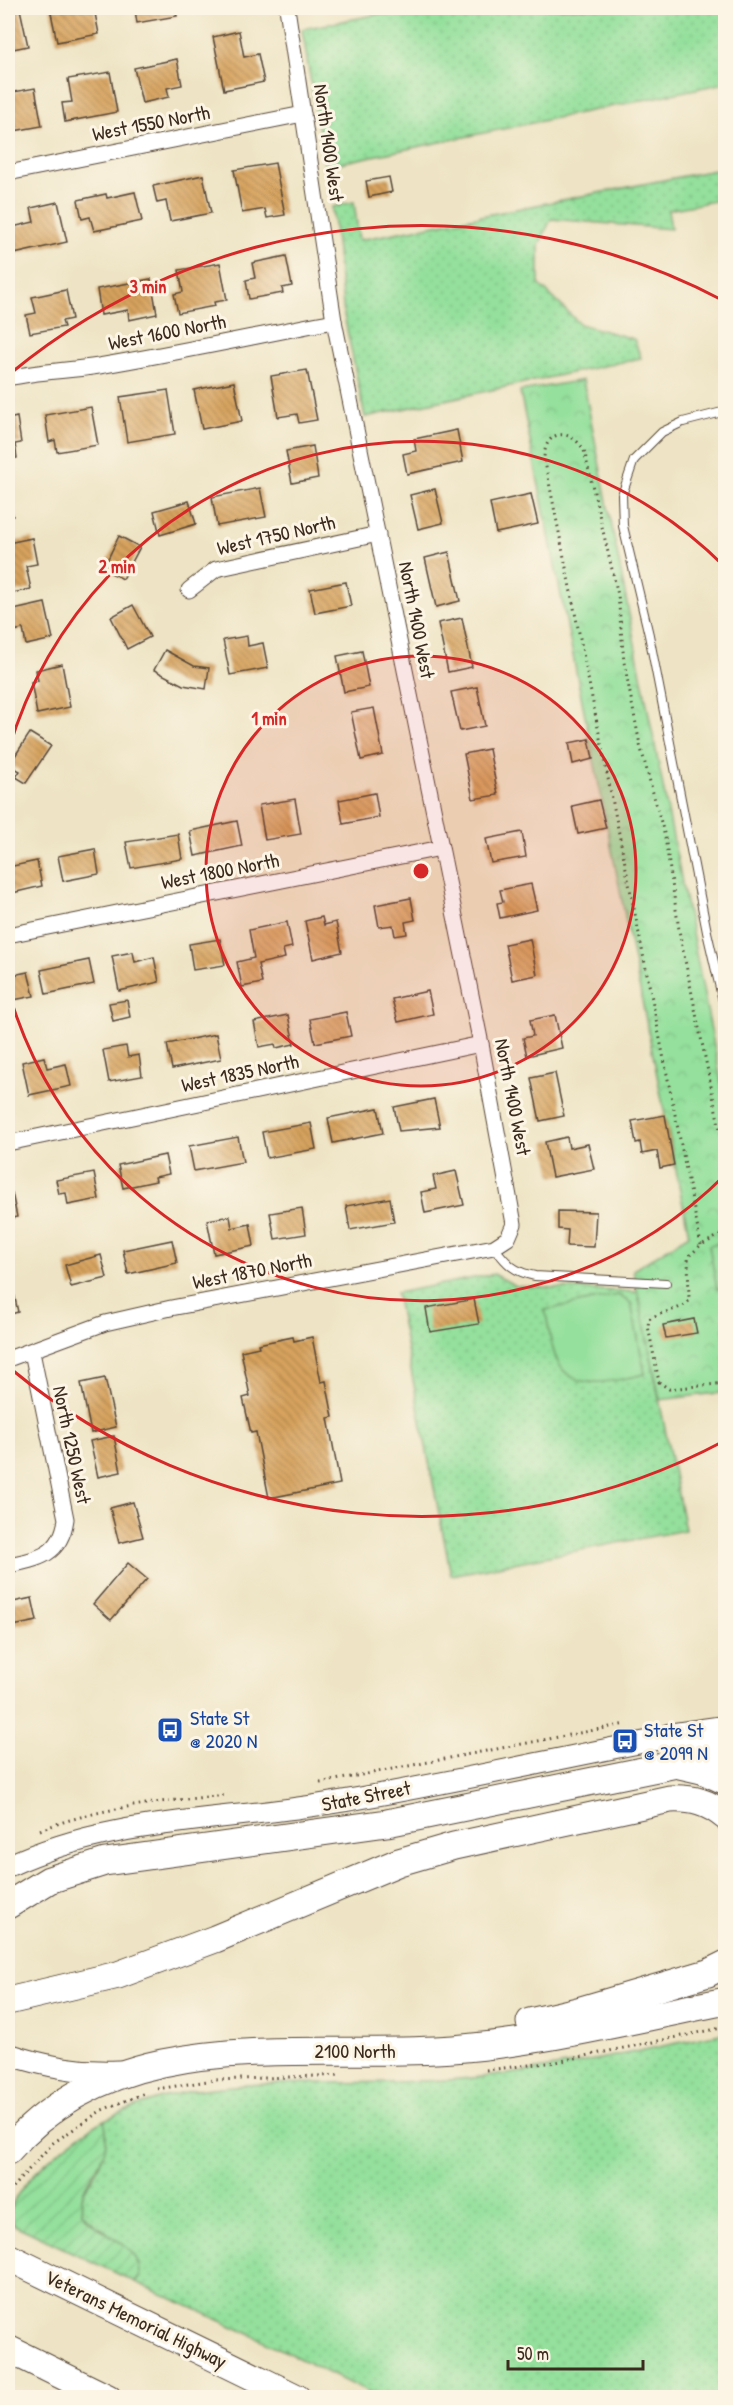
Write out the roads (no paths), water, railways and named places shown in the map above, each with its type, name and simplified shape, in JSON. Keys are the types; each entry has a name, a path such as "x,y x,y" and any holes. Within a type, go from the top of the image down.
{"highway":[{"path":"670,1737 726,1729"},
{"path":"8,1905 49,1881 105,1862 387,1823 726,1753"},
{"path":"399,1862 431,1843 497,1818 587,1795 660,1768 702,1770 726,1781"},
{"path":"15,2000 118,1975 215,1939 399,1862 454,1846 670,1799 695,1800 707,1804 726,1817"},
{"path":"252,2051 454,2033 537,2020 578,2011 708,1972 726,1964"},
{"name":"2100 North","path":"8,2151 46,2116 82,2091 130,2070 173,2060 252,2051 453,2049 570,2032 726,2001"},
{"name":"Veterans Memorial Highway","path":"18,2262 297,2397"},
{"path":"12,2351 108,2397"}],"main road":[{"name":"State Street","path":"8,1866 87,1836 150,1825 328,1804 670,1737 690,1740 726,1753"},
{"path":"8,2054 43,2066 86,2072 130,2070"}],"street":[{"name":"North 1400 West","path":"287,8 334,321 512,1202 514,1224 508,1238"},
{"name":"West 1550 North","path":"8,174 303,114"},
{"name":"West 1600 North","path":"8,378 42,370 91,368 334,321"},
{"name":"West 1750 North","path":"189,590 216,569 378,534"},
{"name":"West 1800 North","path":"8,935 441,848"},
{"name":"West 1835 North","path":"8,1143 481,1044"},
{"name":"West 1870 North","path":"8,1359 105,1323 171,1308 494,1247 508,1238"},
{"name":"North 1250 West","path":"8,1565 45,1555 57,1546 64,1533 66,1519 32,1352"}],"lane":[{"path":"726,411 683,422 662,432 634,460 622,495 623,526 649,635 709,943 726,1014"},
{"path":"494,1247 508,1266 518,1273 535,1276 666,1283"}],"place":[{"name":"State St @ 2020 N","path":"170,1730"},
{"name":"State St @ 2099 N","path":"625,1741"}]}
